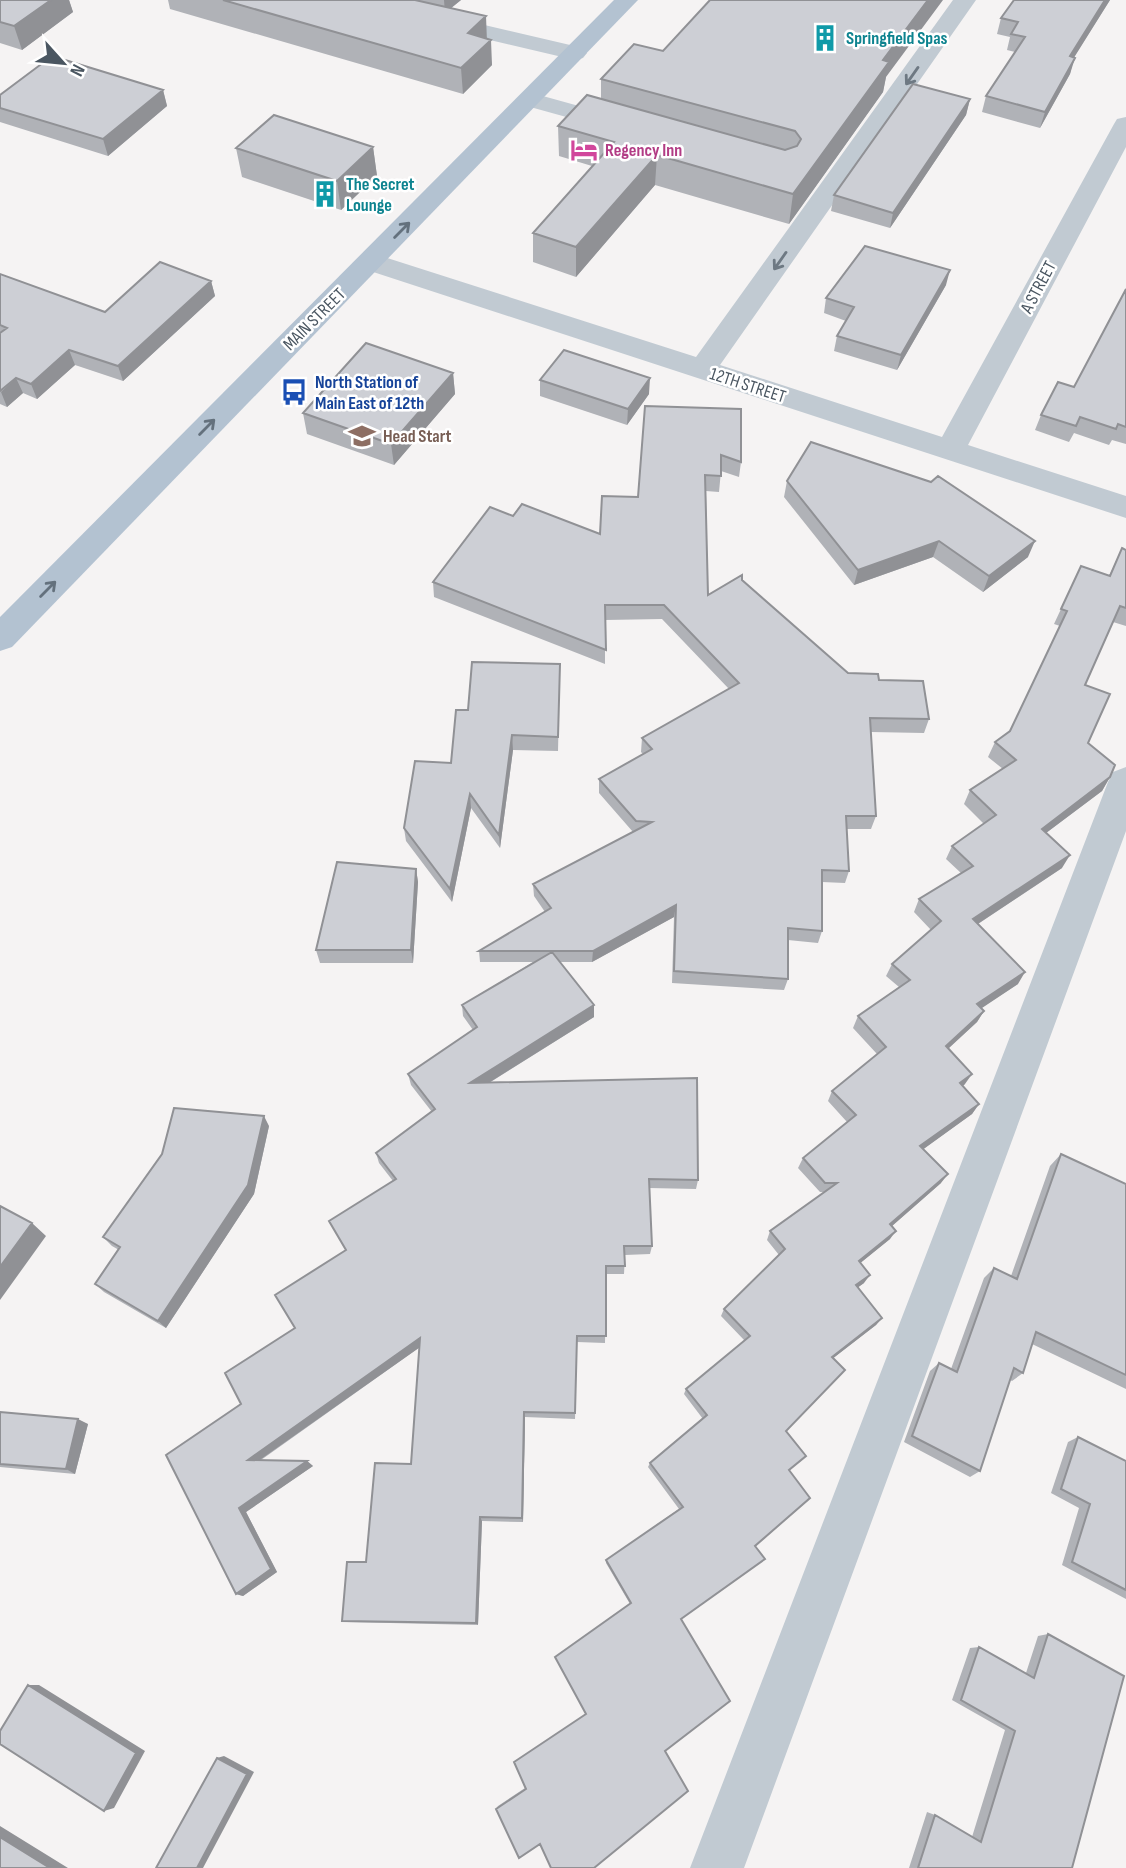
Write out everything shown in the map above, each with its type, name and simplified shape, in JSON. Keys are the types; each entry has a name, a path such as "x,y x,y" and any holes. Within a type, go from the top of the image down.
{"main road":[{"name":"MAIN STREET","path":"4,628 531,100 627,0"}],"street":[{"path":"349,0 575,53"},
{"path":"702,370 965,0"},
{"path":"531,100 652,133"},
{"path":"577,113 597,102 611,105"},
{"name":"A STREET","path":"950,450 1126,124"},
{"name":"12TH STREET","path":"371,261 1126,507"},
{"path":"716,1868 1126,782"}],"building":[{"path":"0,0 51,0 14,26 0,22"},
{"path":"223,0 415,0 486,16 468,33 491,40 461,68"},
{"path":"710,0 928,0 883,60 889,62 793,194 657,155 576,247 533,233 614,142 558,126 587,95 785,150 797,146 801,139 795,131 601,79 634,44 663,51"},
{"path":"1014,0 1105,0 1070,56 1075,58 1045,112 986,96 1025,37 1011,34 1018,22 1001,18"},
{"path":"52,56 163,90 103,139 0,108 0,95"},
{"path":"913,84 970,99 893,213 834,195"},
{"path":"274,115 373,147 337,181 236,148"},
{"path":"865,246 950,270 901,355 837,336 854,307 826,298"},
{"path":"160,262 211,281 118,366 69,350 31,384 16,378 0,391 0,333 7,328 0,325 0,274 105,312"},
{"path":"1126,289 1126,427 1118,424 1116,429 1080,417 1076,426 1041,415 1058,382 1074,387"},
{"path":"366,343 453,373 391,444 303,413"},
{"path":"564,350 650,378 628,409 540,380"},
{"path":"645,406 741,409 741,462 721,455 721,476 705,475 708,595 742,575 742,580 848,673 878,674 879,680 923,681 929,719 870,718 876,816 846,816 849,871 822,870 822,931 788,928 788,979 674,971 676,905 593,951 479,951 551,908 533,884 652,822 636,821 599,779 652,749 642,738 739,683 664,605 605,605 606,650 433,582 490,507 513,516 522,504 600,534 602,496 638,497"},
{"path":"811,442 931,482 938,476 1035,541 989,576 939,541 858,570 787,481"},
{"path":"1122,548 1126,550 1126,608 1120,606 1085,685 1110,694 1088,743 1115,765 1110,777 1042,829 1070,855 973,919 1025,972 977,1004 984,1011 946,1046 972,1074 960,1083 979,1104 920,1146 948,1174 890,1224 896,1231 859,1261 870,1275 856,1285 882,1318 832,1357 845,1370 786,1431 806,1456 789,1470 810,1498 755,1546 765,1559 681,1619 730,1701 665,1751 688,1791 594,1868 551,1868 540,1844 519,1858 496,1809 526,1789 514,1762 586,1714 555,1657 631,1603 606,1560 683,1507 650,1463 707,1415 686,1389 750,1336 724,1309 785,1249 770,1231 837,1183 825,1183 803,1158 856,1115 832,1091 886,1047 858,1016 910,980 892,964 941,921 919,899 973,866 952,846 996,815 970,790 1016,760 995,742 1010,731 1067,611 1061,609 1081,566 1110,576"},
{"path":"472,662 560,664 558,737 512,735 499,835 470,794 450,889 404,828 415,761 451,763 456,710 468,710"},
{"path":"337,862 416,869 411,950 316,950"},
{"path":"552,952 594,1005 470,1083 697,1078 698,1180 649,1179 652,1246 624,1246 625,1266 606,1266 606,1336 577,1336 575,1413 524,1412 522,1518 480,1517 476,1623 342,1621 347,1562 366,1562 375,1463 411,1464 420,1338 248,1460 307,1461 239,1508 271,1569 236,1594 166,1455 241,1404 225,1373 295,1328 275,1295 346,1250 329,1221 396,1179 376,1153 435,1109 408,1074 477,1027 462,1005"},
{"path":"174,1108 264,1116 248,1185 158,1321 95,1284 120,1247 103,1237 162,1154"},
{"path":"1061,1154 1126,1184 1126,1375 1036,1332 1023,1373 1014,1368 980,1471 912,1436 939,1363 957,1372 994,1268 1017,1279"},
{"path":"0,1206 32,1223 0,1267"},
{"path":"0,1412 78,1419 66,1469 0,1464"},
{"path":"1078,1437 1126,1461 1126,1590 1072,1562 1090,1504 1061,1489"},
{"path":"1048,1634 1124,1676 1072,1868 918,1868 935,1815 981,1842 1015,1731 961,1700 979,1647 1034,1678"},
{"path":"28,1685 136,1753 104,1811 0,1744 0,1731"},
{"path":"217,1758 247,1774 197,1868 156,1868"},
{"path":"0,1837 50,1868 0,1868"}],"place":[{"name":"Springfield Spas","path":"825,38"},
{"name":"Regency Inn","path":"584,150"},
{"name":"The Secret Lounge","path":"325,194"},
{"name":"North Station of Main East of 12th","path":"294,392"},
{"name":"Head Start","path":"362,436"}]}
